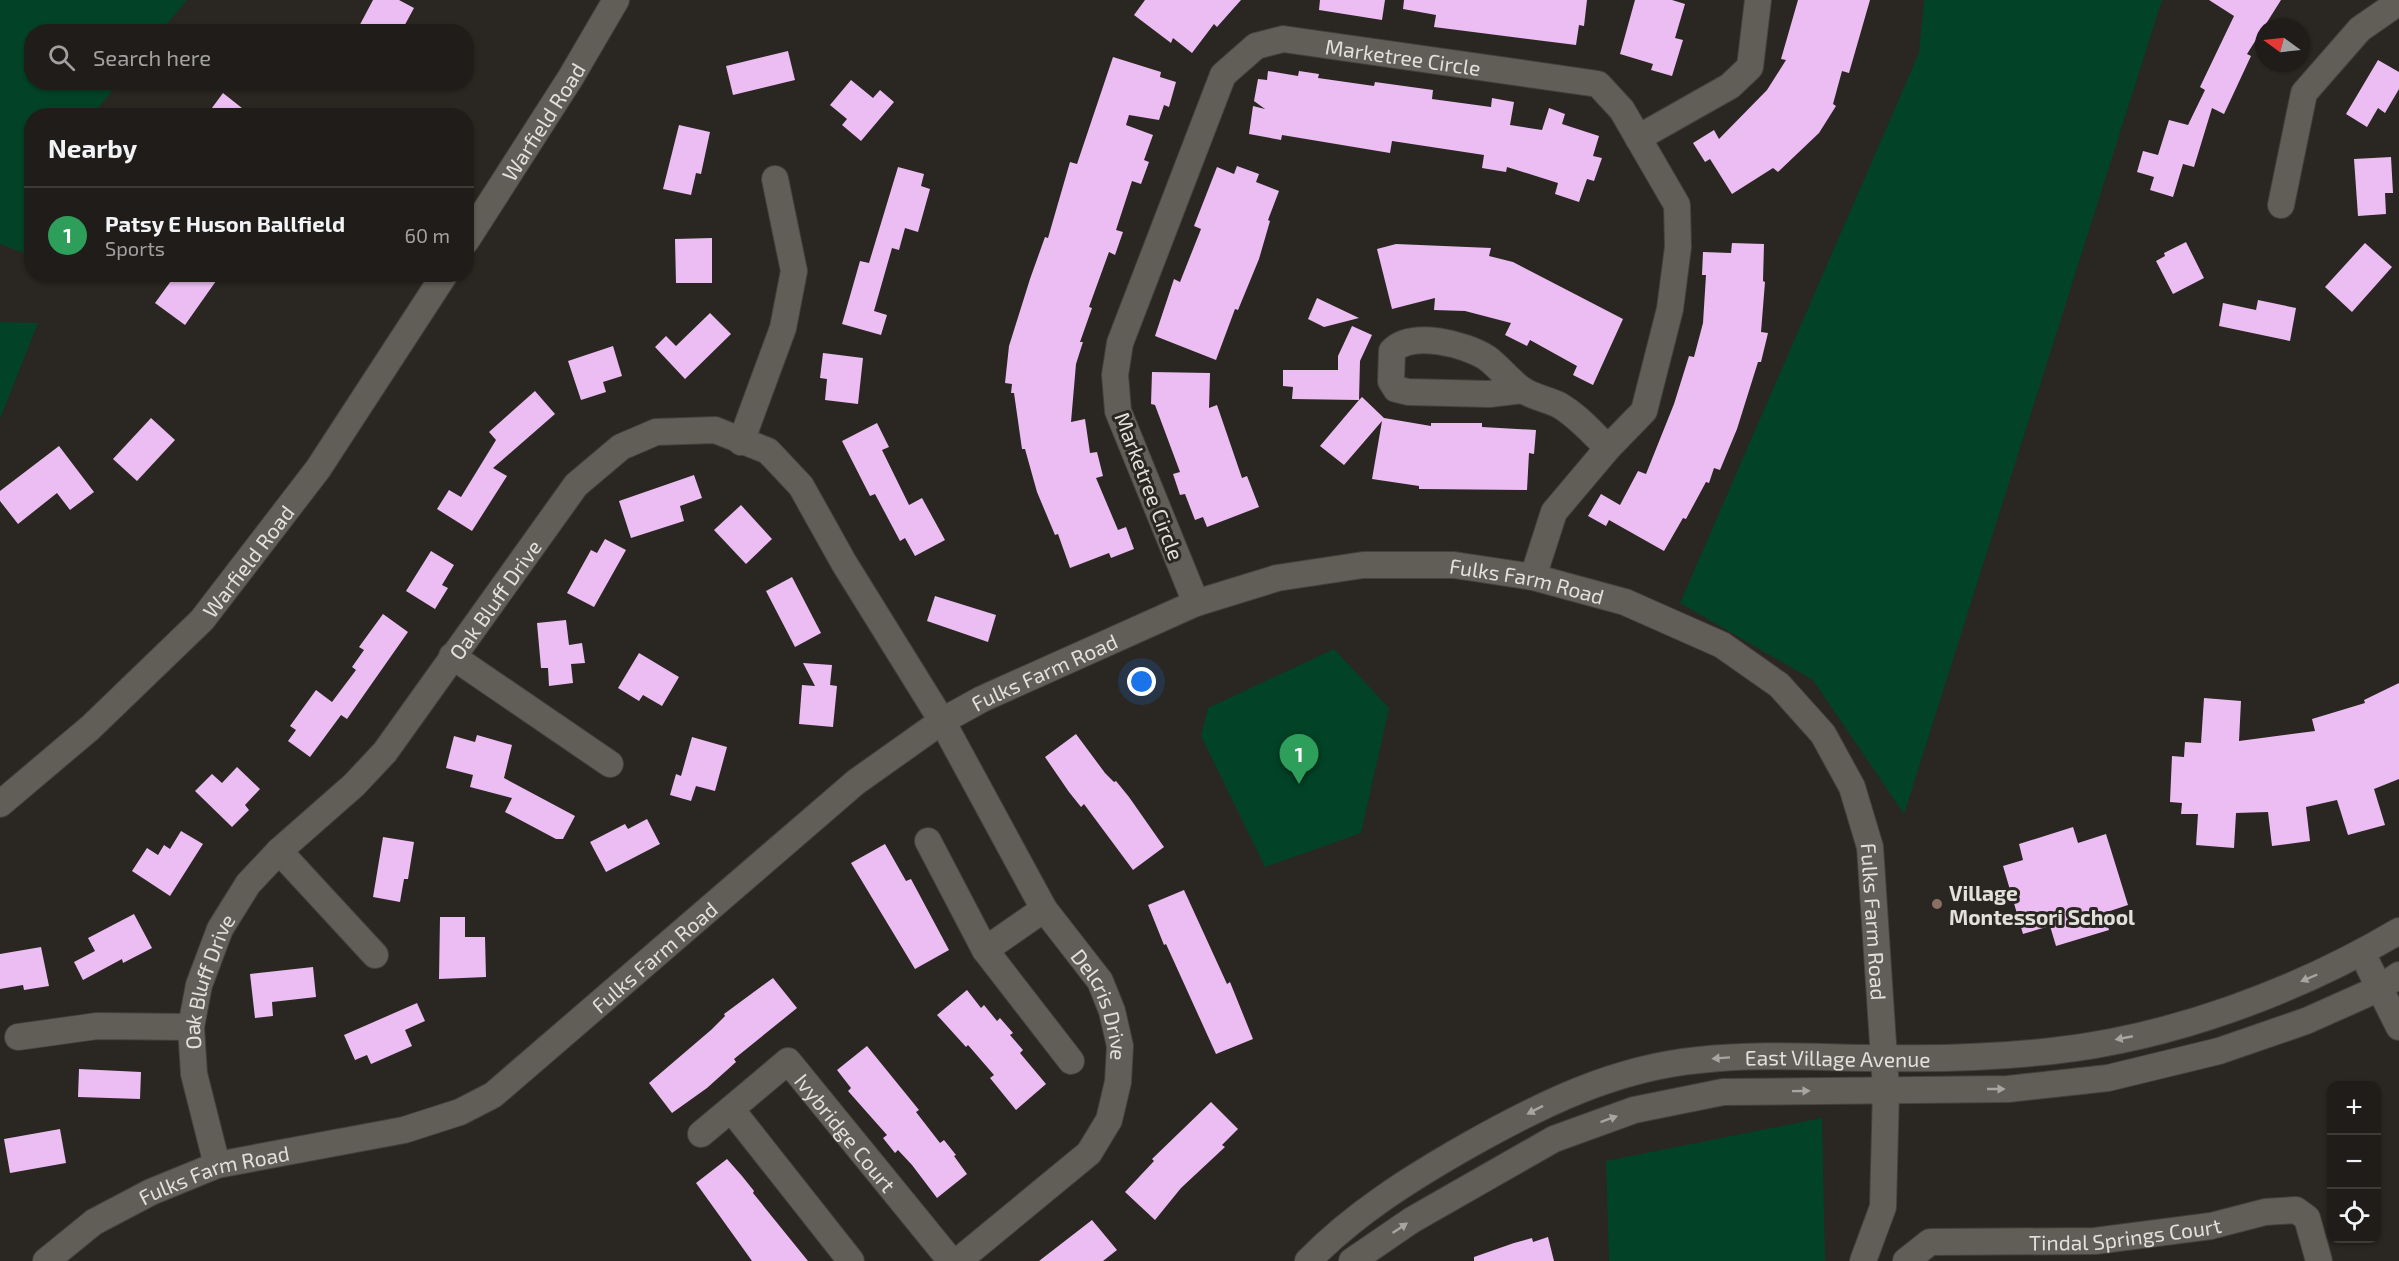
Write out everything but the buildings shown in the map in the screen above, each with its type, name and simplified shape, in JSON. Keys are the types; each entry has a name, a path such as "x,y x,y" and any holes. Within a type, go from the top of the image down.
{"street":[{"name":"Warfield Road","path":"474,229 571,77 616,0"},
{"path":"1638,138 1730,86 1750,67 1758,0"},
{"path":"2281,205 2304,93 2360,29 2399,2"},
{"name":"Marketree Circle","path":"1196,603 1118,411 1115,375 1120,344 1223,75 1256,46 1283,39 1598,84 1622,110 1677,205 1678,247 1670,309 1644,411 1608,448 1554,512 1533,577"},
{"path":"741,441 783,328 794,271 775,179"},
{"name":"Warfield Road","path":"0,804 90,728 202,620 318,468 440,282"},
{"path":"1523,390 1571,413 1608,448"},
{"name":"Oak Bluff Drive","path":"217,1165 194,1074 191,1027 199,985 220,929 248,884 279,851 354,785 385,752 576,485 621,447 656,432 715,430 768,451 801,486 844,563 942,721"},
{"name":"Fulks Farm Road","path":"46,1261 94,1222 151,1192 217,1165 404,1130 460,1112 493,1095 856,782 942,721 982,699 1196,603 1277,578 1363,565 1454,565 1533,577 1625,602 1722,645 1779,685 1823,734 1852,788 1870,847 1886,1058 1886,1089 1883,1207 1863,1261"},
{"path":"452,656 610,764"},
{"name":"Delcris Drive","path":"942,721 1044,909 1100,981 1112,1011 1120,1046 1118,1082 1109,1120 1089,1153 958,1261"},
{"path":"928,841 985,950 1071,1061"},
{"path":"279,851 375,956"},
{"path":"985,950 1044,909"},
{"name":"East Village Avenue","path":"1308,1261 1360,1214 1425,1170 1571,1091 1651,1068 1698,1060 1760,1056 1990,1057 2055,1051 2162,1031 2261,999 2362,953 2399,931"},
{"path":"2362,953 2389,982 2399,1027"},
{"name":"East Village Avenue","path":"1352,1261 1412,1220 1554,1139 1634,1110 1723,1092 2008,1089 2108,1078 2220,1051 2306,1021 2389,982"},
{"path":"18,1037 97,1026 191,1027"},
{"name":"Ivybridge Court","path":"702,1134 788,1061 951,1261"},
{"path":"731,1109 851,1261"},
{"name":"Tindal Springs Court","path":"1906,1261 1930,1242 2094,1241 2211,1226 2265,1212 2296,1210 2307,1218 2312,1259"}],"green space":[{"path":"0,0 187,0 167,24 24,24 24,90 113,90 98,108 24,108 24,253 0,244"},
{"path":"1924,0 2162,0 1904,814 1813,680 1680,603 1919,53"},
{"path":"0,322 38,323 0,419"},
{"path":"1334,649 1389,708 1361,833 1265,867 1201,736 1208,708"},
{"path":"1822,1118 1825,1261 1609,1261 1606,1161"}],"place":[{"name":"Patsy E Huson Ballfield","path":"1299,784"},
{"name":"Village Montessori School","path":"1937,904"}]}
